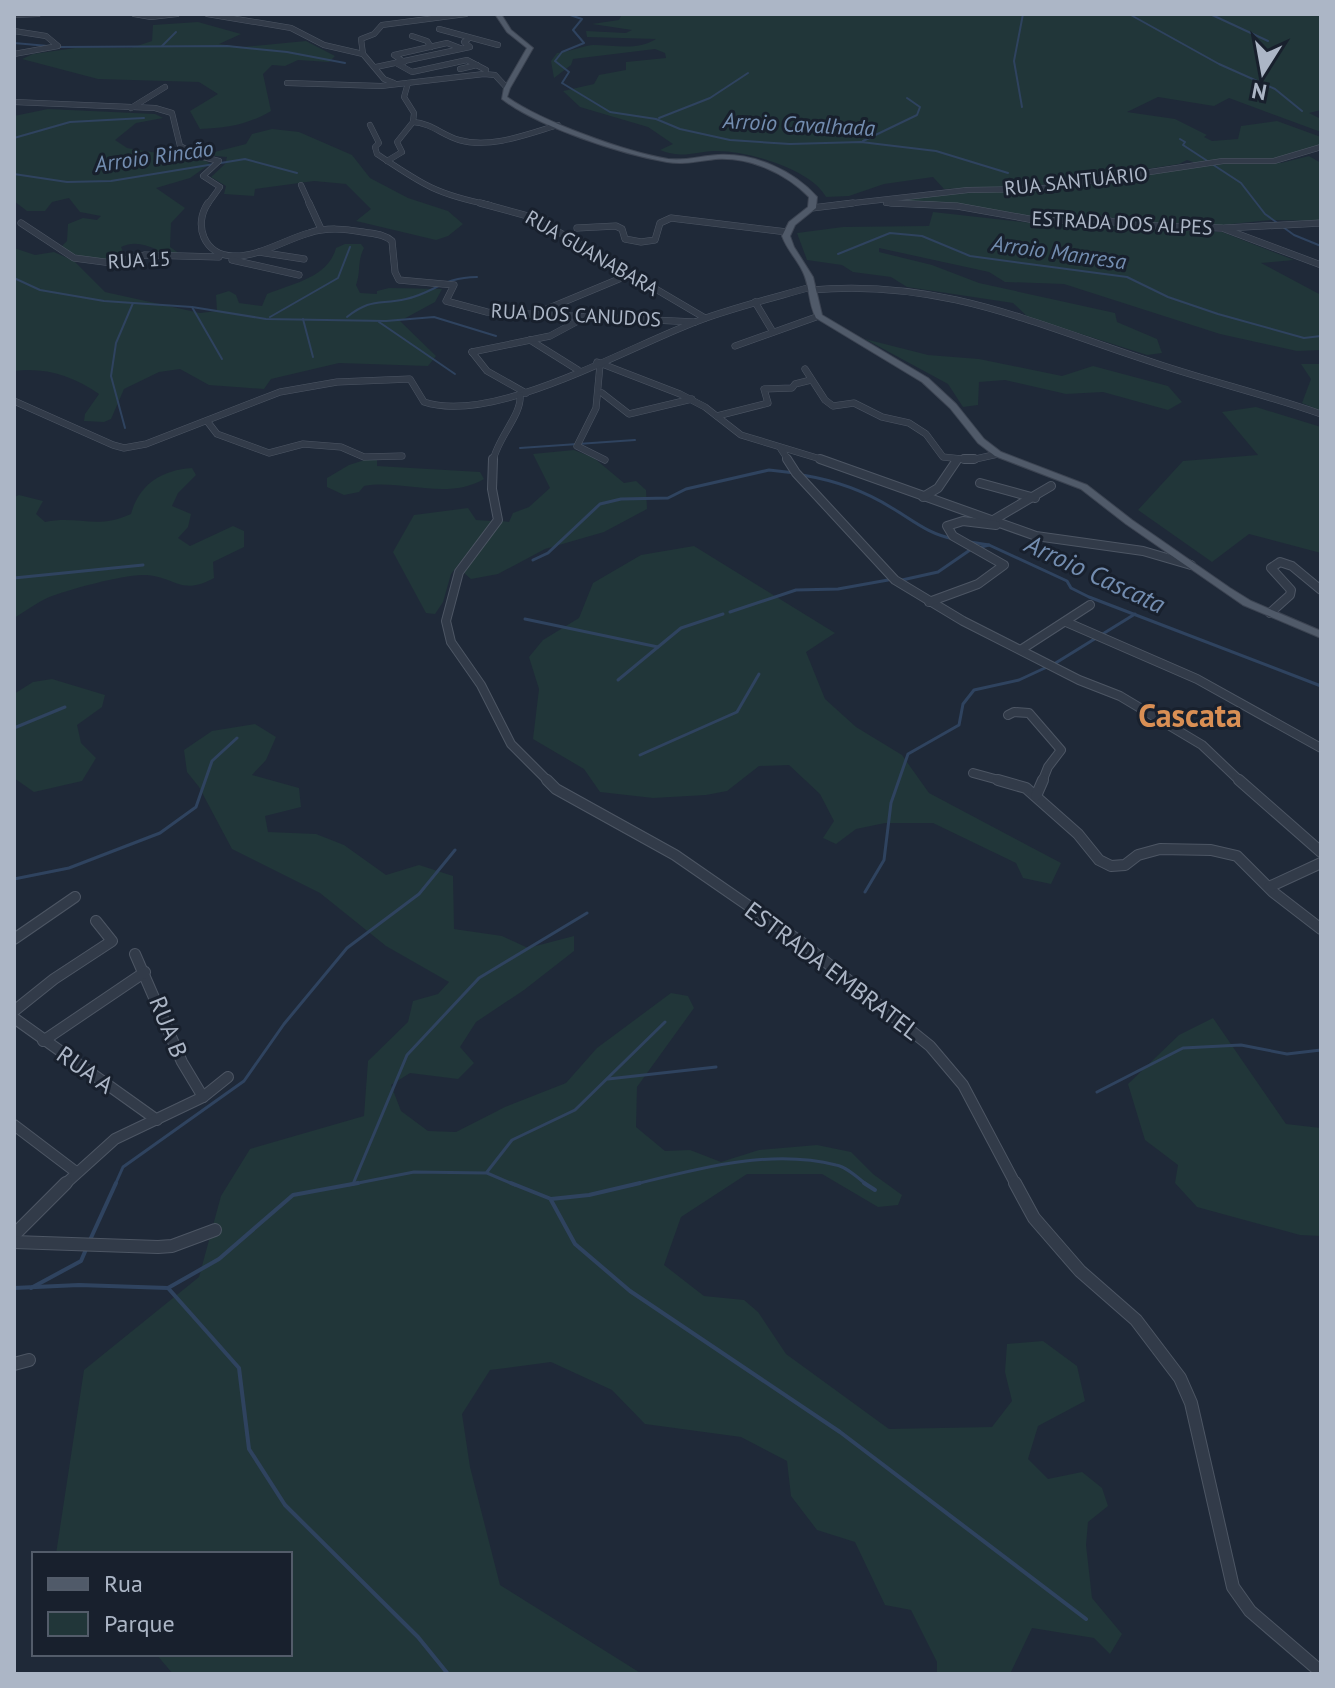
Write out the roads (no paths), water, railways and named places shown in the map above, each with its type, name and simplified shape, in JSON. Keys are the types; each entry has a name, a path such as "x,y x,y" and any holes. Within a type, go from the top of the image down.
{"main road":[{"path":"498,14 509,31 530,48 507,88 504,98 510,105 558,125 667,161 732,157 759,163 801,185 813,197 813,205 795,220 787,232 791,250 806,271 819,316 925,380 953,406 981,441 998,454 1084,487 1226,590 1321,635"}],"street":[{"path":"14,15 38,14"},
{"path":"134,14 151,17 177,14"},
{"path":"207,14 291,28 324,45 363,54 384,79 397,84"},
{"path":"363,54 361,39 374,34 382,25 466,14"},
{"path":"439,29 498,45"},
{"path":"14,31 40,34 58,46 14,54"},
{"path":"412,36 427,41 428,48 471,75"},
{"path":"376,67 462,49 471,46 464,42 468,39"},
{"path":"404,62 394,55 447,43 462,49"},
{"path":"396,63 412,72 467,60 486,70"},
{"path":"460,69 477,65"},
{"path":"287,83 397,84 495,75 507,88"},
{"path":"370,125 379,143 375,147 377,154 387,161 402,152 397,142 413,122 414,113 404,97 408,83"},
{"path":"131,108 165,87"},
{"path":"14,102 172,113 180,146 199,156 219,161 203,176 220,187 202,208 199,230 211,251 219,257"},
{"path":"413,122 427,122 456,139 476,143 558,125"},
{"name":"RUA SANTUÁRIO","path":"813,205 830,206 968,190 1037,189 1223,161 1274,161 1321,147"},
{"name":"RUA GUANABARA","path":"387,161 436,192 509,207 535,218 705,318"},
{"path":"301,185 321,229"},
{"name":"ESTRADA DOS ALPES","path":"871,202 957,206 1040,221 1099,219 1130,225 1222,228 1321,265"},
{"path":"577,228 616,226 622,229 625,239 641,242 655,240 660,223 671,218 787,232"},
{"name":"RUA 15","path":"21,223 74,258 112,263 145,255 219,257"},
{"path":"1222,228 1321,223"},
{"name":"RUA DOS CANUDOS","path":"219,257 255,252 321,229 386,236 392,241 395,272 399,280 454,285 446,296 446,301 453,304 487,312 695,322"},
{"path":"255,252 304,259"},
{"path":"228,258 299,275"},
{"path":"538,313 631,274"},
{"path":"14,401 124,448 146,444 280,392 337,382 410,379 424,402 436,406 482,403 523,394 705,318 755,302 811,288 895,288 982,303 1186,373 1321,414"},
{"path":"755,302 773,332"},
{"path":"523,394 487,371 472,352 505,348 569,328 589,315"},
{"path":"735,346 819,316"},
{"path":"530,340 578,370"},
{"path":"598,364 602,393 577,446 605,460"},
{"path":"598,364 692,399 741,435 830,462 1036,536 1143,551 1191,565"},
{"path":"805,369 833,406 854,403 882,417 909,423 926,434 940,455 957,460 979,460 998,454"},
{"path":"717,416 768,403 764,389 792,388 796,383 811,380"},
{"path":"602,393 629,414 692,399"},
{"name":"ESTRADA EMBRATEL","path":"523,394 520,407 493,448 492,489 498,520 459,572 446,621 451,642 487,694 511,744 556,789 675,855 801,942 930,1046 963,1085 1034,1218 1080,1271 1136,1320 1180,1378 1191,1403 1233,1587 1250,1611 1321,1672"},
{"path":"207,421 217,434 269,453 303,444 341,447 364,457 402,456"},
{"path":"781,449 796,473 895,580 929,602 1079,680 1120,696 1202,745 1273,813 1321,852"},
{"path":"923,497 938,488 957,460"},
{"path":"980,483 1035,498"},
{"path":"995,519 1051,486"},
{"path":"929,602 974,587 1004,565 953,536 946,529 947,526 963,521 1008,526"},
{"path":"1270,613 1290,595 1286,583 1271,568 1280,562 1292,565 1313,587 1321,590"},
{"path":"1022,649 1090,605"},
{"path":"1066,622 1197,679 1321,748"},
{"path":"1008,715 1014,712 1029,713 1061,750 1048,767 1036,796"},
{"path":"973,773 1026,788 1078,834 1099,860 1111,866 1125,865 1138,855 1154,849 1211,850 1237,856 1269,887 1321,929"},
{"path":"1269,887 1321,863"},
{"path":"14,939 75,897"},
{"path":"14,1011 54,979 112,941 96,921"},
{"name":"RUA B","path":"135,954 182,1062 203,1097"},
{"path":"43,1041 145,972"},
{"name":"RUA A","path":"14,1018 157,1120"},
{"path":"14,1235 76,1172 115,1139 203,1097 228,1077"},
{"path":"14,1125 76,1172"},
{"path":"14,1242 158,1247 172,1246 215,1230"},
{"path":"14,1364 29,1360"}],"waterway":[{"name":"Arroio Cavalhada","path":"567,14 582,19 573,30 584,43 562,52 555,61 569,72 562,83 610,112 656,119 680,129 730,140 790,144 861,142 936,151 1008,173"},
{"path":"1022,107 1014,61 1023,14"},
{"path":"1129,14 1219,64 1275,89 1302,111"},
{"path":"1210,14 1268,41"},
{"path":"162,46 176,32"},
{"path":"14,43 48,46"},
{"path":"59,47 227,46 287,52 345,63"},
{"path":"659,118 710,98 748,73"},
{"path":"863,141 917,115 920,107 907,98"},
{"path":"14,138 70,122 144,118"},
{"path":"1180,139 1185,142 1183,145 1241,183 1265,214 1294,235 1321,246"},
{"name":"Arroio Rincão","path":"14,174 67,182 111,181 245,159 297,173"},
{"name":"Arroio Manresa","path":"838,254 890,233 922,236 970,256 1127,277 1168,297 1218,314 1304,338 1321,336"},
{"path":"270,317 338,278 350,247"},
{"path":"347,317 369,305 406,299 447,282 477,277"},
{"path":"14,278 40,290 104,301 192,307"},
{"path":"125,428 111,376 116,343 133,303"},
{"path":"192,307 266,319 303,320"},
{"path":"192,307 222,359"},
{"path":"303,320 386,321 434,317 496,336"},
{"path":"303,320 313,357"},
{"path":"379,322 455,374"},
{"path":"520,448 635,440"},
{"path":"533,560 548,553 600,504 621,499 668,498 686,489 769,470 795,473"},
{"path":"802,475 860,491 929,530 954,539"},
{"name":"Arroio Cascata","path":"970,542 989,545"},
{"name":"Arroio Cascata","path":"977,548 989,545"},
{"name":"Arroio Cascata","path":"989,545 1067,581 1071,588 1089,597 1134,614"},
{"name":"Arroio Cascata","path":"902,580 938,572 970,550"},
{"path":"14,578 143,565"},
{"name":"Arroio Cascata","path":"730,612 796,590 838,589 888,580"},
{"name":"Arroio Cascata","path":"658,647 681,628 723,614"},
{"path":"1054,664 1134,614"},
{"name":"Arroio Cascata","path":"1134,614 1321,686"},
{"path":"525,619 658,647"},
{"name":"Arroio Cascata","path":"618,680 658,647"},
{"path":"865,892 884,860 891,803 908,754 959,725 963,704 974,690 1019,680 1047,667"},
{"path":"640,755 737,712 759,674"},
{"path":"14,728 65,707"},
{"path":"14,879 69,868 160,833 196,807 212,761 237,738"},
{"path":"115,1185 123,1167 244,1081 284,1024 347,948 419,894 455,850"},
{"path":"353,1184 407,1055 479,978 587,913"},
{"path":"487,1172 512,1140 575,1110 665,1022"},
{"path":"1097,1092 1183,1048 1241,1045 1287,1054 1321,1050"},
{"path":"608,1079 716,1067"},
{"path":"632,1185 733,1163 785,1159 840,1166 866,1185"},
{"path":"348,1185 414,1172 487,1173 515,1185"},
{"path":"90,1240 116,1183"},
{"path":"353,1184 358,1183"},
{"path":"511,1183 551,1199 589,1195 640,1183"},
{"path":"168,1288 219,1259 293,1195 353,1184"},
{"path":"866,1185 875,1190"},
{"path":"551,1200 575,1244 630,1291 840,1432 1086,1619"},
{"path":"33,1287 81,1261 87,1247"},
{"path":"33,1287 79,1285 168,1288"},
{"path":"14,1288 33,1287"},
{"path":"168,1288 239,1368 249,1449 285,1505 418,1637 448,1674"}],"district":[{"name":"Cascata","path":"1190,716"}]}
